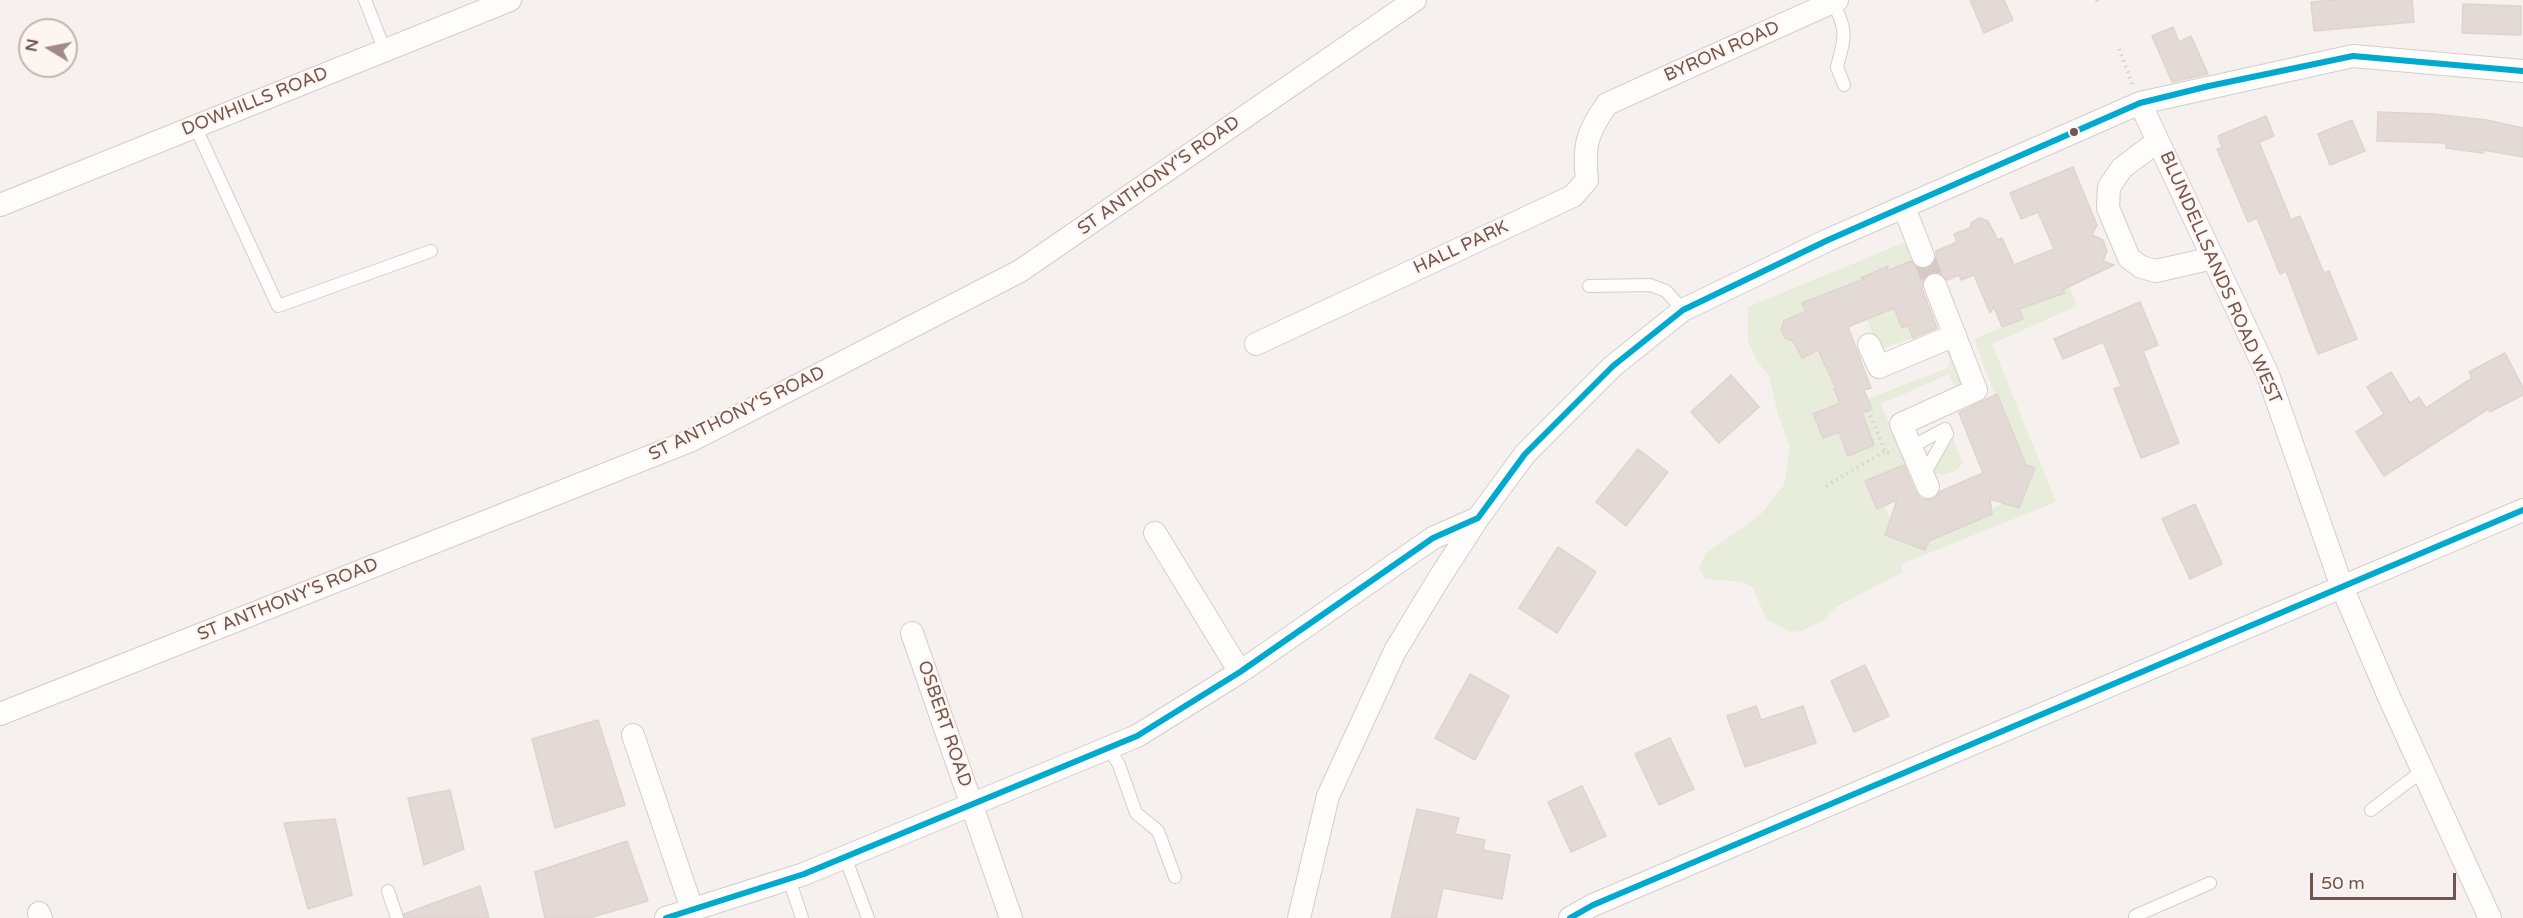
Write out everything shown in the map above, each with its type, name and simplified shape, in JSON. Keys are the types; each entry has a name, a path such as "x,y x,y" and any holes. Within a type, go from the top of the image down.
{"street":[{"name":"DOWHILLS ROAD","path":"0,204 510,0"},
{"name":"ST ANTHONY'S ROAD","path":"0,714 692,440 1020,271 1414,0"},
{"name":"BYRON ROAD","path":"1607,104 1835,1"},
{"path":"1299,918 1328,796 1395,651 1478,518 1525,454 1613,366 1683,310 1737,282 2140,103 2353,56 2523,71"},
{"name":"BLUNDELLSANDS ROAD WEST","path":"2140,103 2268,375 2342,587 2422,771 2490,918"},
{"name":"HALL PARK","path":"1256,344 1573,196 1587,180 1584,153 1592,125 1607,104"},
{"path":"2158,141 2122,168 2109,188 2108,208 2128,258 2141,267 2156,271 2212,258"},
{"path":"1904,207 1923,256"},
{"path":"1925,481 1901,424 1976,390 1935,285"},
{"path":"1869,345 1879,367 1954,335"},
{"path":"1570,918 1593,905 2523,510"},
{"path":"666,918 789,879 1137,736 1240,672 1433,538 1478,518"},
{"path":"1155,533 1240,672"},
{"name":"OSBERT ROAD","path":"912,633 1011,918"},
{"path":"633,735 692,909"}],"lane":[{"path":"364,0 385,51"},
{"path":"1835,1 1845,32 1845,43 1837,67 1844,85"},
{"path":"195,126 278,306 431,251"},
{"path":"1589,286 1650,285 1666,291 1683,310"},
{"path":"1911,447 1945,429 1947,434 1925,481"},
{"path":"1109,748 1119,765 1136,813 1158,831 1175,877"},
{"path":"2371,810 2422,771"},
{"path":"845,857 868,918"},
{"path":"789,879 802,918"},
{"path":"2136,918 2135,916 2210,883"},
{"path":"388,891 397,918"}],"path":[{"path":"2119,49 2140,103"},
{"path":"1826,486 1885,451"}],"green space":[{"path":"1903,243 1911,249 1916,259 1887,271 1887,267 1803,304 1808,317 1802,322 1793,317 1784,321 1822,348 1838,388 1834,389 1843,401 1813,413 1823,438 1839,432 1848,456 1874,445 1862,413 1871,409 1868,399 1947,368 1950,359 1946,349 1951,347 1961,373 1959,398 1949,374 1881,404 1906,464 1865,481 1877,508 1884,506 1891,518 1885,535 1925,550 1932,535 1992,514 1991,509 2003,503 2020,508 2035,468 2021,463 2019,448 1997,394 1995,395 1974,339 2023,319 2017,306 2036,304 2064,293 2062,290 2069,286 2077,306 1992,344 2056,502 1902,564 1901,573 1836,607 1822,621 1801,631 1789,632 1766,618 1753,588 1744,582 1705,579 1699,568 1705,554 1761,514 1784,485 1790,447 1778,414 1769,376 1757,361 1748,341 1748,307"},
{"path":"1894,308 1902,328 1908,325 1913,338 1883,348 1876,345 1867,319"},
{"path":"1951,434 1963,463 1948,474 1930,471"}],"building":[{"path":"1970,0 2004,0 2013,20 1984,33"},
{"path":"2412,0 2414,22 2314,31 2311,2"},
{"path":"2463,4 2521,6 2521,35 2462,33"},
{"path":"2173,27 2179,42 2191,36 2208,74 2172,82 2152,36"},
{"path":"2378,112 2434,114 2487,120 2523,128 2523,157 2483,150 2483,153 2446,148 2446,143 2377,141"},
{"path":"2266,116 2274,136 2259,142 2291,220 2300,216 2324,273 2329,271 2357,339 2318,354 2286,271 2280,274 2257,218 2248,222 2217,149 2222,148 2218,136"},
{"path":"2352,120 2365,151 2330,165 2318,134"},
{"path":"2073,167 2097,225 2092,235 2103,240 2107,251 2103,261 2114,265 2062,290 2065,293 2019,309 2023,319 2002,327 1994,307 1990,313 1974,275 1961,280 1959,275 1947,280 1938,272 1930,273 1924,277 1922,289 1937,328 1913,338 1908,325 1902,328 1894,308 1848,327 1871,388 1864,390 1872,409 1862,413 1874,445 1848,456 1839,432 1823,438 1813,414 1840,403 1834,389 1836,388 1818,350 1802,358 1793,341 1785,338 1781,330 1784,321 1806,311 1802,303 1864,279 1861,278 1888,266 1887,271 1911,261 1920,269 1928,268 1936,259 1936,251 1957,242 1954,234 1970,228 1971,223 1979,218 1988,221 1998,240 2002,238 2014,265 2054,249 2038,212 2021,219 2010,193"},
{"path":"2140,302 2158,345 2143,351 2179,443 2141,458 2114,389 2121,386 2103,342 2063,359 2054,339"},
{"path":"2505,353 2523,388 2523,395 2490,412 2488,409 2384,476 2356,432 2384,414 2367,387 2391,372 2410,403 2419,397 2426,408 2472,378 2469,372"},
{"path":"1731,375 1759,407 1719,443 1691,412"},
{"path":"1997,394 2026,465 2035,468 2019,508 1990,499 1992,514 1929,541 1925,550 1885,535 1897,500 1877,509 1865,481 1904,465 1916,493 1921,499 1927,500 1934,499 1941,491 1983,473 1959,413"},
{"path":"1638,449 1668,472 1626,526 1596,502"},
{"path":"2195,504 2222,564 2190,579 2162,519"},
{"path":"1558,547 1596,572 1557,633 1519,608"},
{"path":"1865,665 1889,716 1854,732 1831,681"},
{"path":"1470,674 1509,696 1475,760 1435,738"},
{"path":"1756,706 1761,720 1803,706 1816,743 1745,767 1727,716"},
{"path":"598,720 625,805 555,828 532,739"},
{"path":"1670,738 1694,789 1659,805 1635,754"},
{"path":"1582,786 1606,836 1571,852 1548,802"},
{"path":"450,790 464,849 424,865 408,798"},
{"path":"1417,809 1459,818 1455,834 1485,840 1483,850 1510,855 1502,899 1443,888 1436,918 1391,918"},
{"path":"335,819 352,895 308,909 284,823"},
{"path":"627,841 648,901 589,918 545,918 535,872"},
{"path":"480,886 489,918 405,918 404,914"}],"tunnel":[{"path":"1923,256 1935,285"}],"transit line":[{"path":"666,918 804,874 1137,736 1240,672 1433,538 1478,518 1525,454 1613,366 1683,310 1828,240 2140,103 2209,86 2353,56 2523,71"},
{"path":"1570,918 1593,905 2523,510"}]}
